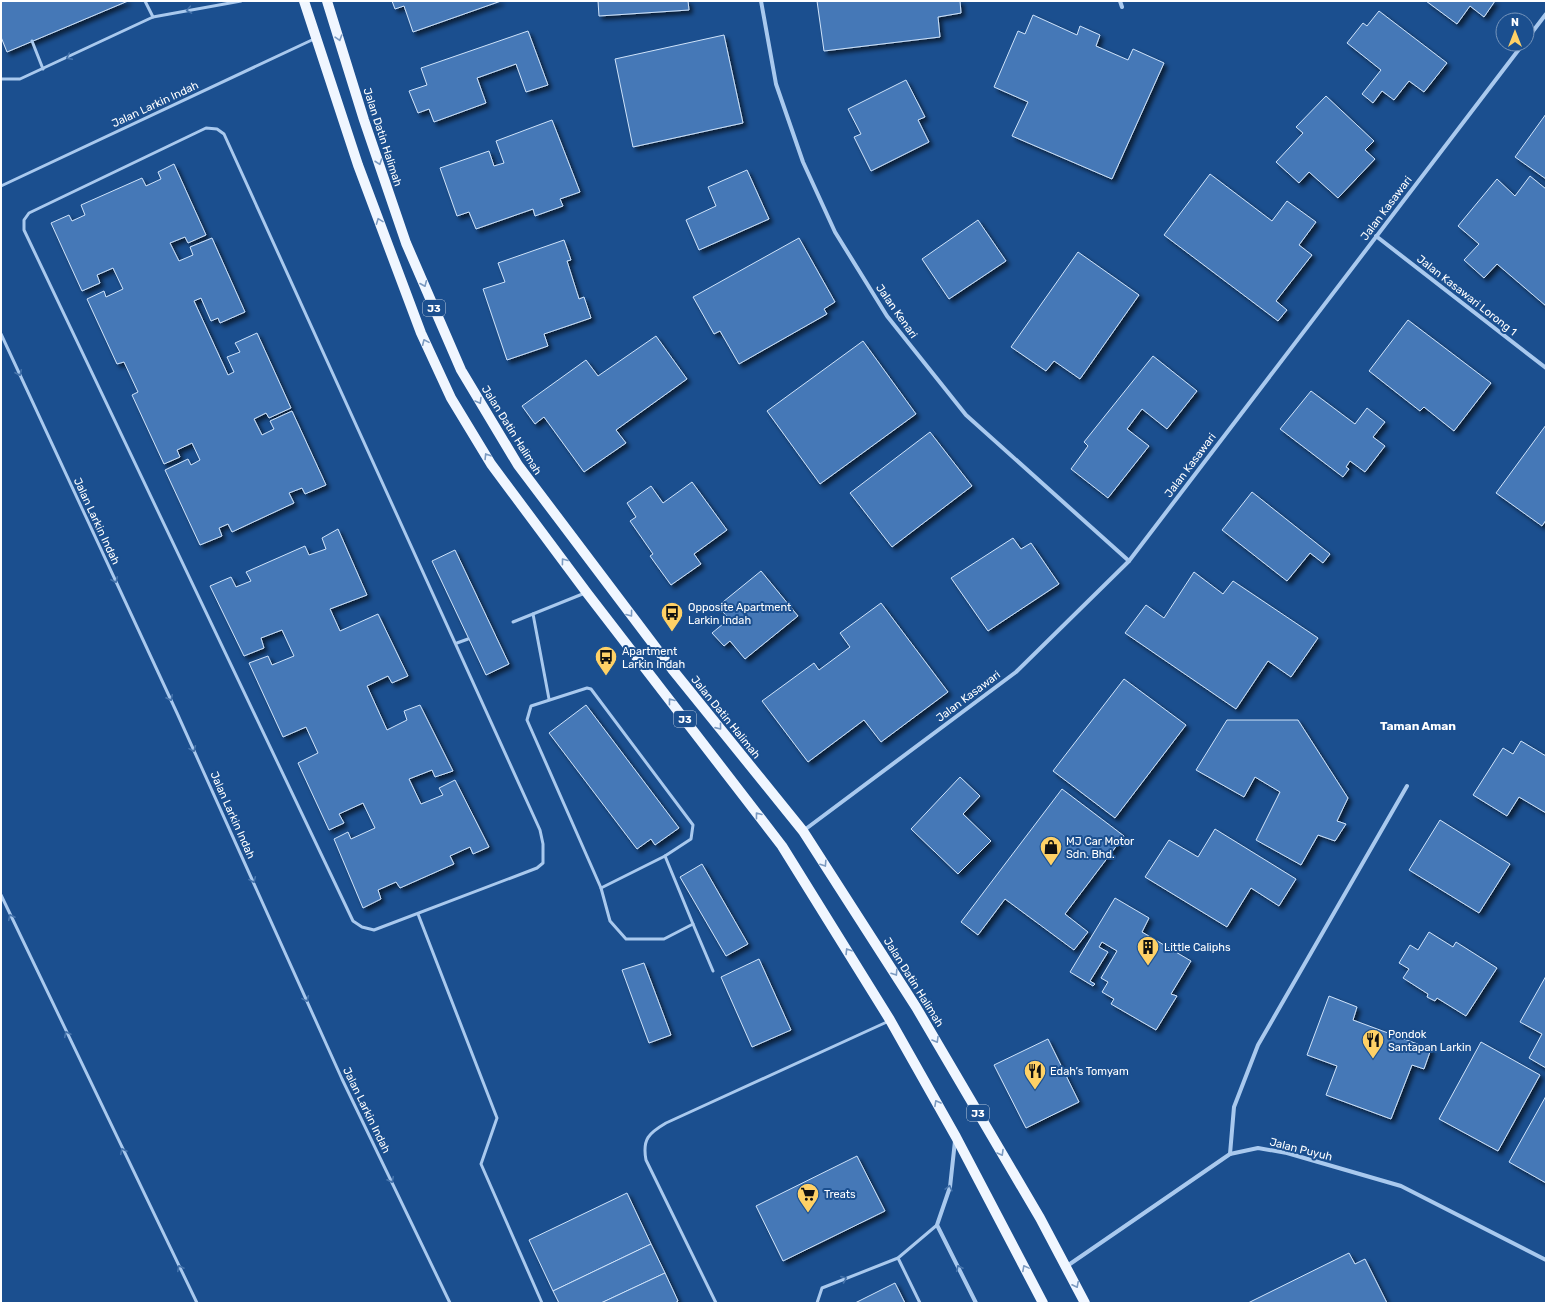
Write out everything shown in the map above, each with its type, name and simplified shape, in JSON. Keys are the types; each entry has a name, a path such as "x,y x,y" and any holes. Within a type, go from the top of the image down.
{"main road":[{"name":"J3","path":"304,1 360,172 421,333 451,398 491,464 587,593 782,846 890,1020 956,1137 1043,1303"},
{"name":"Jalan Datin Halimah","path":"327,1 364,120 406,243 461,370 518,465 672,669 803,831 916,1007 1066,1266 1085,1303"}],"street":[{"name":"Jalan Kenari","path":"762,1 776,84 803,162 835,232 887,316 966,415 1128,561"},
{"path":"1120,1 1122,7"},
{"path":"1535,28 1546,14"},
{"name":"Jalan Kasawari","path":"803,831 1016,672 1128,561 1517,52"},
{"name":"Jalan Kasawari Lorong 1","path":"1376,236 1546,368"},
{"path":"1230,1154 1234,1107 1258,1045 1407,786"},
{"path":"956,1137 950,1187 937,1225 976,1303"},
{"name":"Jalan Puyuh","path":"1066,1266 1230,1154 1258,1148 1287,1153 1401,1186 1546,1260"}],"lane":[{"path":"144,1 153,16"},
{"path":"1,80 20,79 43,70 153,16 241,1"},
{"name":"Jalan Larkin Indah","path":"1,186 316,38"},
{"path":"32,41 43,70"},
{"path":"206,128 217,129 224,134 457,643 540,830 543,844 542,863 537,868 418,914 374,930 362,927 354,921 24,230 24,220 29,213 206,128"},
{"name":"Jalan Larkin Indah","path":"1,334 178,714 342,1079 450,1303"},
{"path":"513,622 587,593"},
{"path":"533,614 549,700"},
{"path":"457,643 468,639"},
{"path":"601,888 665,856 691,839 694,831 693,825 591,689 587,688 531,706 527,720 601,888 610,920 626,939 664,939 693,924"},
{"path":"665,856 713,971"},
{"path":"1,895 197,1303"},
{"path":"418,914 497,1118 481,1164 542,1303"},
{"path":"716,1303 646,1160 644,1149 647,1138 655,1130 666,1123 890,1020"},
{"path":"817,1303 822,1288 898,1258 937,1225"},
{"path":"898,1258 920,1303"}],"building":[{"path":"1,1 128,1 7,52 1,37"},
{"path":"392,1 501,1 413,32 404,6 395,9"},
{"path":"598,1 688,1 689,10 599,16"},
{"path":"817,1 960,1 961,13 938,17 940,37 824,51"},
{"path":"1426,1 1495,1 1484,17 1470,6 1457,24"},
{"path":"1379,11 1447,63 1424,92 1409,81 1394,100 1382,91 1373,103 1362,94 1381,70 1347,43 1363,23 1367,26"},
{"path":"1033,15 1077,35 1080,26 1100,35 1096,46 1128,60 1133,49 1164,63 1112,179 1012,136 1028,102 994,87 1018,31 1025,34"},
{"path":"528,31 548,85 526,92 516,64 477,78 486,103 434,122 429,109 418,113 409,91 427,85 421,68"},
{"path":"724,35 743,123 633,147 615,59"},
{"path":"906,80 925,117 918,120 929,142 871,171 854,137 861,134 848,109"},
{"path":"1326,96 1374,141 1365,150 1375,159 1338,198 1309,172 1299,183 1276,162 1303,133 1296,127"},
{"path":"1546,114 1546,179 1515,157"},
{"path":"552,120 580,192 560,199 563,206 535,216 533,209 476,229 469,212 457,216 440,168 489,151 494,166 504,163 496,141"},
{"path":"174,164 206,235 188,243 185,237 170,243 179,261 193,255 190,247 212,238 245,312 220,323 218,318 211,321 201,298 194,301 228,375 234,372 227,357 240,352 235,343 257,333 291,408 269,418 266,413 254,419 262,435 274,429 270,421 292,411 326,485 305,494 302,488 289,493 294,503 232,532 228,524 219,528 222,536 200,545 165,470 188,459 191,465 200,460 192,443 177,450 180,457 164,464 132,395 138,392 124,362 117,364 87,299 104,291 106,297 123,289 113,268 97,275 100,283 82,291 51,223 69,215 72,221 85,215 81,205 142,178 146,186 161,179 158,172"},
{"path":"747,170 769,219 699,250 686,220 716,206 708,187"},
{"path":"1210,174 1272,221 1287,201 1316,222 1299,245 1312,255 1276,301 1287,310 1278,321 1164,235"},
{"path":"1530,176 1546,189 1546,306 1497,264 1484,278 1464,260 1479,244 1458,226 1497,179 1515,196"},
{"path":"978,220 1006,261 949,299 922,259"},
{"path":"799,238 835,302 824,309 827,314 739,364 720,331 714,334 693,297"},
{"path":"564,240 571,260 567,261 579,299 584,297 591,318 544,334 548,346 507,360 483,289 505,282 498,263"},
{"path":"1078,252 1139,295 1080,379 1054,361 1046,371 1011,347"},
{"path":"1408,320 1491,383 1454,431 1424,407 1420,411 1369,371"},
{"path":"656,336 687,379 616,430 626,443 584,472 544,417 535,424 522,406 586,360 598,376"},
{"path":"863,341 916,414 820,484 767,411"},
{"path":"1153,356 1197,391 1167,429 1142,409 1127,429 1149,446 1108,498 1071,469 1088,446 1084,442"},
{"path":"1311,391 1355,424 1367,408 1385,422 1373,437 1385,446 1365,472 1350,461 1346,467 1349,469 1343,477 1280,429"},
{"path":"1546,425 1546,520 1542,526 1496,493"},
{"path":"930,432 972,486 892,547 850,493"},
{"path":"692,482 727,530 694,554 701,564 671,585 650,556 653,554 630,521 636,517 627,503 651,486 663,503"},
{"path":"1252,492 1330,554 1323,563 1310,553 1287,581 1222,530"},
{"path":"338,529 367,595 330,609 340,631 378,614 408,676 392,683 388,676 367,686 387,730 407,720 404,711 420,705 453,771 435,777 432,770 409,779 421,804 443,795 439,788 455,780 489,847 473,854 470,847 450,856 454,864 400,888 396,882 378,890 381,899 363,908 334,839 348,832 351,839 375,828 363,803 339,814 344,823 329,830 298,763 318,753 306,727 283,737 249,663 268,656 272,665 294,656 282,630 261,638 264,648 244,656 210,586 231,577 236,587 251,581 246,572 305,546 309,555 326,549 322,538"},
{"path":"1013,538 1021,549 1031,543 1059,584 988,631 951,578"},
{"path":"455,550 509,664 486,675 432,561"},
{"path":"761,571 798,616 745,659 730,641 724,646 712,633 729,619 718,606"},
{"path":"1194,572 1223,594 1233,581 1318,638 1291,677 1268,661 1236,709 1125,633 1146,605 1164,618"},
{"path":"881,603 948,692 881,742 864,720 808,762 762,701 814,663 819,670 850,647 840,633"},
{"path":"1124,679 1186,725 1115,818 1053,771"},
{"path":"586,705 679,828 655,845 651,839 637,849 549,733"},
{"path":"1227,720 1298,720 1348,798 1337,821 1346,824 1335,841 1318,835 1301,865 1256,840 1280,792 1255,777 1244,797 1196,770"},
{"path":"1521,741 1546,756 1546,813 1519,797 1507,816 1473,795 1503,748 1513,754"},
{"path":"960,777 980,796 963,814 991,841 958,874 911,829"},
{"name":"MJ Car Motor Sdn. Bhd.","path":"1062,789 1124,836 1065,914 1088,932 1074,950 1005,899 978,935 961,922"},
{"path":"1440,820 1510,864 1479,913 1409,870"},
{"path":"1215,829 1296,879 1279,906 1251,888 1227,927 1145,877 1169,840 1198,857"},
{"path":"702,864 748,944 726,956 680,877"},
{"name":"Little Caliphs","path":"1115,898 1149,918 1142,932 1191,961 1171,994 1177,996 1156,1030 1111,1004 1114,999 1102,992 1108,982 1101,978 1117,951 1102,942 1099,947 1108,952 1090,981 1095,984 1093,986 1070,972"},
{"path":"1429,932 1453,947 1456,942 1497,968 1466,1016 1437,998 1435,1001 1427,997 1428,994 1403,978 1409,969 1399,963 1410,945 1418,950"},
{"path":"759,959 791,1030 752,1047 721,977"},
{"path":"644,963 671,1035 649,1043 622,970"},
{"path":"1546,976 1546,1068 1529,1058 1542,1034 1520,1022"},
{"name":"Pondok Santapan Larkin","path":"1329,996 1357,1007 1353,1020 1431,1049 1424,1069 1412,1065 1391,1119 1326,1095 1337,1066 1307,1055"},
{"path":"1048,1039 1079,1102 1026,1128 994,1065"},
{"path":"1481,1042 1540,1075 1498,1151 1439,1119"},
{"path":"1546,1096 1546,1183 1509,1162"},
{"path":"857,1156 885,1211 783,1261 756,1206"},
{"path":"627,1193 651,1244 553,1291 529,1240"},
{"path":"651,1244 665,1273 601,1303 559,1303 553,1291"},
{"path":"1349,1253 1355,1264 1365,1259 1387,1303 1248,1303"},
{"path":"665,1273 678,1301 675,1303 601,1303"},
{"path":"895,1283 905,1303 855,1303"}],"place":[{"name":"Opposite Apartment Larkin Indah","path":"672,632"},
{"name":"Apartment Larkin Indah","path":"606,676"},
{"name":"MJ Car Motor Sdn. Bhd.","path":"1051,866"},
{"name":"Little Caliphs","path":"1148,966"},
{"name":"Pondok Santapan Larkin","path":"1373,1060"},
{"name":"Edah’s Tomyam","path":"1035,1090"},
{"name":"Treats","path":"808,1214"}],"district":[{"name":"Taman Aman","path":"1418,726"}]}
